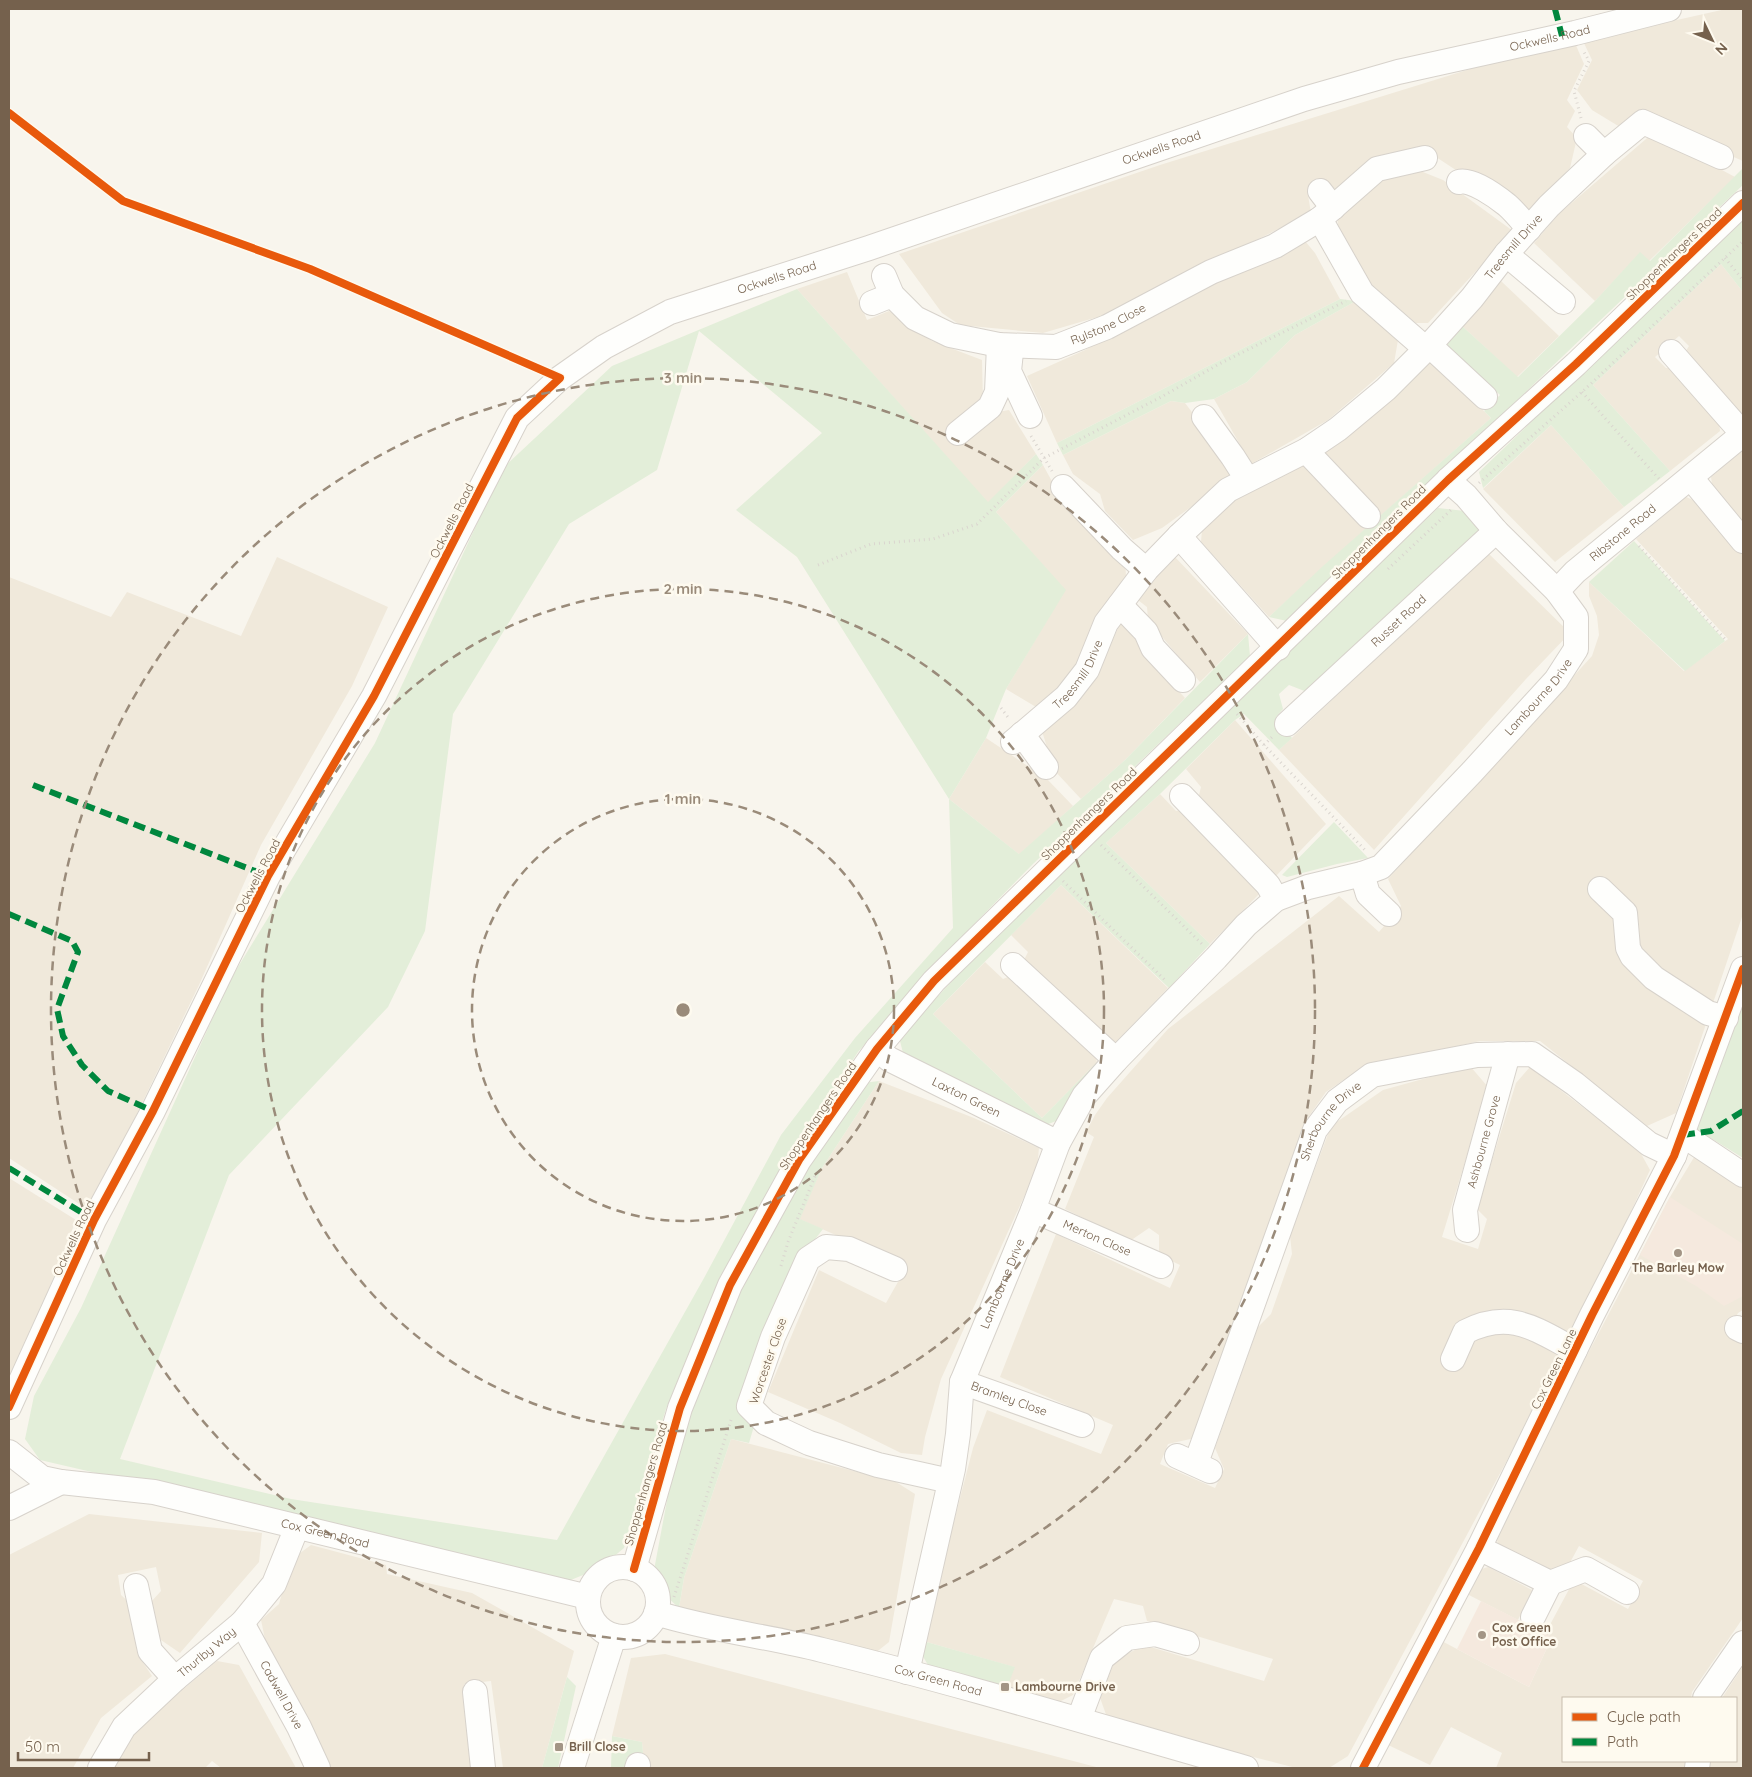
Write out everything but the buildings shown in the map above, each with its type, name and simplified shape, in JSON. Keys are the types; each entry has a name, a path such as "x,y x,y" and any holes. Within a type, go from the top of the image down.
{"street":[{"name":"Ockwells Road","path":"9,1406 94,1220 153,1112 268,876 374,696 517,418 560,378 604,347 670,312 868,248 1304,99 1398,72 1575,33 1669,9"},
{"name":"Treesmill Drive","path":"1046,767 1017,738 1066,697 1087,670 1106,623 1146,570 1228,490 1307,450 1338,429 1386,389 1428,347 1472,298 1506,254 1549,206 1604,154 1643,122 1721,157"},
{"path":"1586,136 1604,154"},
{"name":"Rylstone Close","path":"883,291 915,318 950,335 1005,345 1056,348 1107,327 1211,272 1275,246 1324,206 1377,170 1425,158"},
{"path":"1459,182 1471,183 1508,206 1529,229"},
{"name":"Shoppenhangers Road","path":"634,1569 680,1408 730,1285 799,1160 877,1049 934,981 1278,648 1448,480 1576,364 1743,203"},
{"path":"1324,206 1362,293 1485,397"},
{"path":"1506,254 1563,302"},
{"path":"1005,345 1009,371 1029,425"},
{"path":"958,433 990,407 997,392 1005,345"},
{"name":"Ribstone Road","path":"1556,591 1575,572 1743,434 1672,352"},
{"path":"1204,418 1247,479"},
{"path":"1307,450 1312,458 1368,516"},
{"path":"1691,478 1743,541"},
{"name":"Lambourne Drive","path":"907,1672 950,1481 958,1434 962,1382 1033,1210 1058,1143 1084,1096 1116,1060 1246,925 1276,899 1308,887 1372,871 1472,772 1556,680 1576,649 1576,617 1556,591 1496,531 1466,496 1448,480"},
{"path":"1063,487 1122,549 1146,570"},
{"name":"Russet Road","path":"1293,710 1496,531"},
{"path":"1179,536 1278,648"},
{"path":"1120,604 1146,632 1153,648 1183,680"},
{"path":"1182,796 1268,885 1276,899"},
{"path":"1372,871 1368,894 1389,914"},
{"path":"1600,888 1625,913 1628,948 1632,956 1654,978 1708,1013 1726,1018"},
{"path":"1013,965 1116,1060"},
{"name":"Cox Green Lane","path":"1363,1768 1478,1548 1575,1350 1674,1156 1743,969"},
{"name":"Laxton Green","path":"877,1049 889,1059 1058,1143"},
{"name":"Ashbourne Grove","path":"1467,1230 1465,1210 1508,1054"},
{"name":"Sherbourne Drive","path":"1195,1463 1315,1130 1337,1101 1372,1075 1477,1055 1532,1054 1575,1084 1650,1144 1674,1156"},
{"path":"1683,1135 1743,1174"},
{"name":"Merton Close","path":"1033,1210 1161,1266"},
{"name":"Worcester Close","path":"895,1269 849,1249 826,1247 808,1259 773,1337 749,1406 766,1423 808,1443 878,1465 950,1481"},
{"path":"1453,1358 1465,1332 1481,1324 1511,1321 1534,1328 1575,1350"},
{"name":"Bramley Close","path":"962,1382 1052,1425 1082,1426"},
{"name":"Cox Green Road","path":"9,1452 42,1478 61,1482 154,1492 588,1597"},
{"path":"9,1508 61,1482"},
{"name":"Thurlby Way","path":"100,1768 124,1727 175,1679 242,1622 274,1584 297,1527"},
{"path":"1478,1548 1550,1583"},
{"path":"622,1567 634,1569 644,1574 651,1582 656,1591 662,1615 651,1622 644,1630 634,1635 614,1636 604,1632 597,1625 588,1607 588,1597 592,1585 610,1569 622,1567"},
{"path":"1533,1617 1550,1583 1586,1569 1627,1592"},
{"path":"137,1587 150,1651 175,1679"},
{"name":"Cox Green Road","path":"662,1615 821,1650 907,1672 1079,1719 1246,1768"},
{"name":"Cadwell Drive","path":"242,1622 299,1726 318,1768"},
{"path":"1079,1719 1102,1658 1127,1638 1155,1634 1187,1643"},
{"path":"572,1768 614,1636"},
{"path":"1706,1697 1743,1643"},
{"path":"475,1692 483,1768"}],"path":[{"path":"1575,33 1589,61 1574,91 1586,136"},
{"path":"1387,571 1743,241"},
{"path":"1725,258 1743,280"},
{"path":"818,565 871,544 933,539 977,524 1044,458 1163,396 1218,364 1362,293"},
{"path":"1582,392 1671,493"},
{"path":"1029,425 1044,458 1063,487"},
{"path":"1625,531 1725,639"},
{"path":"1229,720 1236,713 1372,871"},
{"path":"1094,850 1101,844 1216,958"},
{"path":"1061,879 1180,994"},
{"path":"780,1269 788,1242 816,1173"},
{"path":"662,1615 735,1409"}],"shaded area":[{"path":"1726,9 1743,9 1743,161 1634,114 1620,127 1592,110 1577,90 1592,60 1583,41"},
{"path":"1575,43 1584,64 1567,100 1575,111 1567,127 1577,138 1570,168 1525,218 1427,151 1339,191 1320,180 1307,189 1311,213 1101,316 1043,333 960,325 942,313 899,254 1160,165 1496,61"},
{"path":"1653,133 1735,177 1649,261 1640,253 1595,301 1534,243 1560,213"},
{"path":"1408,166 1443,180 1513,231 1428,323 1416,323 1372,285 1337,236 1338,219 1385,171"},
{"path":"1305,241 1315,253 1340,299 1057,443 1027,376 1085,350 1152,313"},
{"path":"1721,264 1743,292 1743,412 1740,415 1684,354 1689,346 1679,336 1655,357 1666,368 1675,368 1719,421 1720,431 1670,471 1593,385"},
{"path":"847,272 867,320 889,311 932,341 982,360 983,401 998,412 1009,410 1036,454 988,503 797,289"},
{"path":"1501,281 1559,336 1517,377 1462,326"},
{"path":"1356,301 1398,340 1394,363 1328,420 1251,464 1214,399 1247,382 1295,335"},
{"path":"1432,360 1491,418 1378,518 1316,454"},
{"path":"1171,401 1185,403 1238,473 1162,528 1133,540 1105,511 1100,494 1073,474 1063,455"},
{"path":"1551,425 1624,507 1555,562 1483,489"},
{"path":"1743,450 1743,528 1713,491 1711,477"},
{"path":"1305,459 1369,526 1269,617 1201,542 1202,530 1250,485"},
{"path":"1043,465 1054,485 1125,560 1126,576 1095,618 1072,675 1041,710 1006,689 1065,590 996,512"},
{"path":"1686,497 1700,503 1743,554 1743,914 1676,1113 1647,1126 1540,1041 1480,1041 1371,1065 1345,1079 1326,1092 1307,1119 1195,1438 1168,1444 1160,1464 1215,1488 1224,1469 1215,1448 1258,1327 1271,1314 1292,1254 1290,1236 1331,1126 1383,1090 1470,1066 1488,1087 1442,1237 1478,1249 1487,1219 1477,1209 1516,1083 1530,1067 1639,1150 1650,1170 1621,1233 1519,1438 1348,1756 1329,1768 1296,1768 1108,1720 1099,1695 1114,1661 1144,1645 1264,1681 1273,1659 1147,1621 1143,1606 1114,1599 1073,1695 1053,1705 1005,1693 1014,1667 923,1641 973,1448 987,1410 1101,1454 1113,1425 1000,1377 1056,1234 1170,1288 1180,1265 1159,1255 1159,1235 1149,1228 1130,1241 1065,1209 1094,1137 1086,1132 1095,1115 1107,1098 1168,1029 1339,896 1379,932 1401,906 1388,879 1592,656 1599,635 1597,616 1589,596 1589,582 1684,671 1728,639 1636,539"},
{"path":"1487,552 1570,633 1526,679 1374,850 1279,750"},
{"path":"1174,556 1248,634 1200,682 1148,620 1147,607 1138,600"},
{"path":"277,557 388,607 352,686 261,845 199,985 90,1211 9,1158 9,577 111,617 127,592 241,636"},
{"path":"1121,621 1139,638 1144,654 1185,698 1125,760 1081,799 1054,770 1042,731 1096,679"},
{"path":"1235,720 1326,824 1275,877 1198,799 1201,787 1186,769"},
{"path":"986,738 1047,779 1073,806 1020,855 949,799"},
{"path":"1160,794 1176,811 1188,809 1263,890 1210,944 1106,843"},
{"path":"1061,885 1168,988 1116,1042 1103,1039 1023,962 1028,952 1011,935"},
{"path":"985,962 1003,979 1015,974 1093,1049 1097,1062 1042,1118 933,1014"},
{"path":"879,1081 974,1118 1039,1148 1037,1168 941,1379 922,1455 901,1453 840,1423 768,1392 819,1270 886,1303 907,1266 799,1219 822,1168"},
{"path":"1696,1154 1743,1184 1743,1310 1738,1313 1728,1332 1743,1343 1743,1618 1692,1692 1691,1697 1562,1697 1562,1762 1687,1762 1686,1768 1496,1768 1502,1753 1451,1727 1430,1765 1384,1743 1438,1639 1529,1687 1552,1637 1545,1634 1574,1580 1628,1609 1643,1581 1579,1546 1567,1568 1543,1570 1498,1544 1495,1531 1670,1197"},
{"path":"9,1178 76,1220 9,1391"},
{"path":"1670,1197 1743,1244 1743,1296 1724,1306 1696,1286 1640,1255"},
{"path":"731,1439 896,1482 915,1494 889,1642 869,1658 679,1608 684,1578"},
{"path":"89,1514 262,1533 259,1562 180,1653 158,1638 151,1602 161,1591 156,1567 118,1575 121,1595 133,1606 140,1658 152,1676 101,1718 73,1768 10,1768 9,1555"},
{"path":"311,1545 386,1565 387,1574 472,1593 574,1651 542,1768 503,1768 491,1681 464,1684 472,1768 330,1768 266,1644 261,1620 279,1604 292,1559"},
{"path":"1488,1567 1532,1590 1518,1620 1463,1592 1475,1571"},
{"path":"1481,1601 1552,1637 1529,1687 1457,1649"},
{"path":"665,1654 1100,1768 644,1768 642,1742 612,1736 631,1658"},
{"path":"217,1661 239,1665 296,1768 221,1768 212,1761 205,1768 114,1768 132,1732"},
{"path":"1743,1666 1743,1768 1708,1768 1711,1762 1737,1762 1737,1697 1723,1697"}],"green space":[{"path":"1743,168 1743,185 1287,621 1269,617 1323,566 1491,418 1484,411 1500,395 1447,345 1462,326 1518,377 1595,301 1640,252 1650,261"},
{"path":"1743,219 1743,292 1721,264 1593,385 1670,471 1624,507 1551,425 1483,488 1479,472"},
{"path":"797,289 988,502 1036,454 1043,465 996,512 1066,590 1006,689 986,738 949,799 1019,854 1125,760 1248,634 1250,656 1033,864 934,965 858,1052 790,1155 719,1280 666,1409 624,1548 600,1568 566,1582 40,1460 25,1439 34,1396 81,1308 230,980 375,743 503,468 612,366","holes":["699,331 822,433 736,510 797,557 949,799 953,928 855,1038 781,1135 704,1278 557,1540 291,1499 120,1459 229,1175 388,1007 425,931 453,714 569,524 657,470"]},
{"path":"1340,299 1356,301 1295,335 1247,382 1214,399 1185,403 1171,401 1063,455 1057,443"},
{"path":"1438,508 1465,511 1482,529 1307,692 1289,685 1279,694 1283,709 1276,717 1292,738 1279,750 1244,714 1235,720 1160,794 1106,843 1210,944 1169,988 1061,885 933,1014 1042,1118 1097,1062 1061,1119 1046,1125 903,1053 899,1037 1055,873"},
{"path":"1634,541 1725,641 1685,671 1589,582"},
{"path":"1334,822 1368,858 1287,877 1282,875"},
{"path":"1743,992 1743,1158 1693,1127"},
{"path":"879,1081 822,1168 800,1219 823,1229 806,1251 749,1443 731,1439 684,1578 679,1608 664,1594 654,1570 669,1490 690,1409 739,1288 806,1165 863,1083"},
{"path":"923,1641 1015,1667 1005,1693 933,1674 920,1651"},
{"path":"567,1677 576,1686 558,1768 542,1768"},
{"path":"612,1736 642,1742 643,1753 627,1757 626,1768 611,1768"}],"marked path":[{"path":"1555,9 1562,36"},
{"path":"33,785 268,876"},
{"path":"9,914 72,941 78,952 57,1009 63,1036 82,1065 108,1091 153,1111"},
{"path":"1683,1135 1711,1131 1743,1111"},
{"path":"9,1168 94,1220"}],"cycle path":[{"path":"9,113 123,201 310,269 560,378 517,418 374,696 268,876 153,1111 94,1220 9,1407"},
{"path":"634,1569 680,1408 730,1285 799,1160 877,1049 934,981 1448,480 1576,364 1743,203"},
{"path":"1363,1768 1479,1548 1592,1315 1674,1156 1743,969"}],"place":[{"name":"The Barley Mow","path":"1678,1253"},
{"name":"Cox Green Post Office","path":"1482,1635"},
{"name":"Lambourne Drive","path":"1005,1687"},
{"name":"Brill Close","path":"559,1747"}]}
